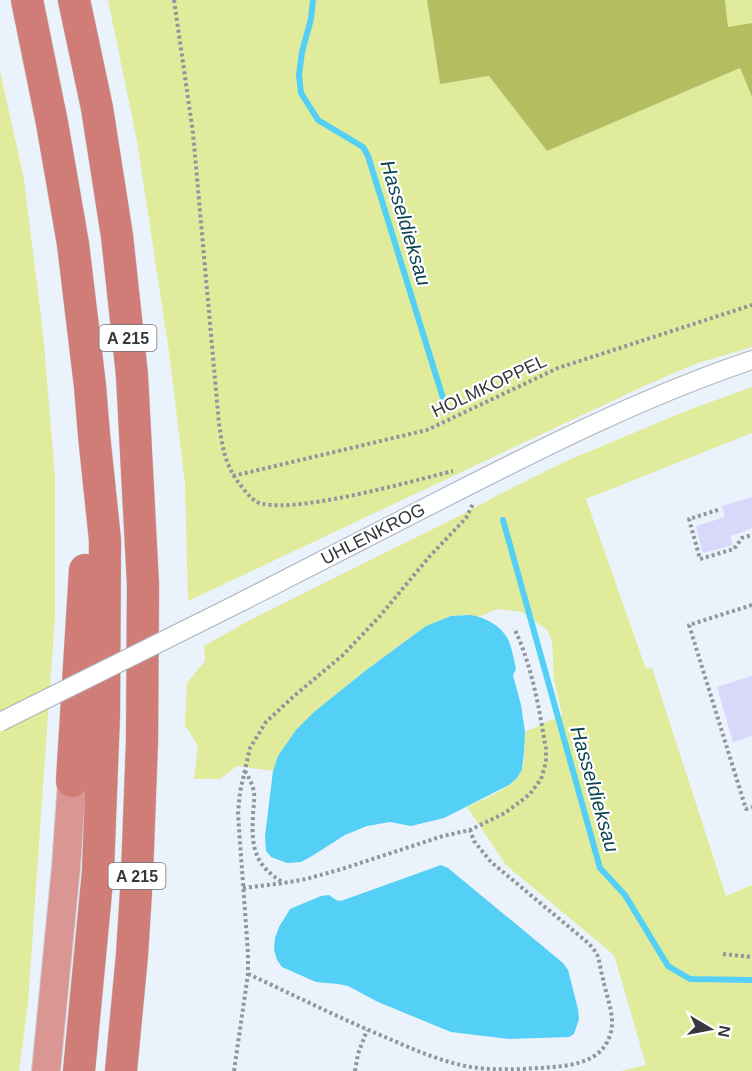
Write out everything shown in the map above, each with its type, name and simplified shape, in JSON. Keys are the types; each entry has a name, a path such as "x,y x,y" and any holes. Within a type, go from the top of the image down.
{"highway":[{"name":"A 215","path":"27,0 73,244 105,540 104,714 98,871 79,1071"},
{"name":"A 215","path":"74,0 97,108 117,236 132,375 142,574 142,741 137,875 121,1071"},
{"path":"46,1071 66,867 94,435"}],"street":[{"name":"UHLENKROG","path":"0,722 241,602 474,491 547,446 707,375 752,360"}],"path":[{"path":"174,0 193,133 219,424 224,456 233,476 253,500 265,505 321,502 455,471 474,491 473,507 466,518 343,655 266,722 250,748 240,792 238,814 248,974 234,1071"},
{"name":"HOLMKOPPEL","path":"233,476 427,430 558,368 752,305"},
{"path":"718,510 689,519 700,559 734,549 742,538 752,535"},
{"path":"752,605 689,625 746,809 752,807"},
{"path":"243,888 284,883 342,869 443,836 470,830 505,813 530,794 542,779 546,749 529,665 514,628"},
{"path":"244,771 254,792 252,829 254,847 264,867 272,876 284,883"},
{"path":"248,974 367,1030 446,1061 472,1067 526,1069 570,1065 593,1057 607,1042 612,1021 597,954 587,942 491,862 474,841 470,830"},
{"path":"723,954 752,957"},
{"path":"355,1071 358,1054 367,1030"}],"green space":[{"path":"108,0 427,0 440,84 489,76 547,151 740,68 752,97 752,347 698,363 644,386 188,601 185,484 169,352 137,141"},
{"path":"427,0 725,0 728,27 752,23 752,97 740,68 547,151 489,76 440,84"},
{"path":"725,0 752,0 752,23 728,27"},
{"path":"0,71 24,179 43,333 55,476 55,616 28,1002 19,1071 0,1071"},
{"path":"752,387 752,433 586,499 646,669 652,668 726,896 752,885 752,1071 621,1071 646,1065 614,955 506,865 467,807 506,788 513,782 523,766 525,732 562,715 554,680 552,641 547,630 522,612 497,609 479,617 451,616 426,626 314,712 278,756 273,771 237,766 220,779 194,779 198,746 185,725 187,683 205,661 204,646 250,620 564,462 691,409"}],"water":[{"path":"471,615 497,626 505,634 512,650 516,669 513,675 525,732 522,770 517,778 509,785 444,818 411,826 390,822 367,826 345,835 301,862 287,863 271,857 266,851 265,836 273,771 278,756 296,730 314,712 365,671 426,626 451,616"},
{"path":"441,865 448,868 563,963 568,970 578,1009 579,1019 574,1034 569,1037 509,1039 451,1032 378,1002 348,986 316,982 282,967 277,960 274,950 275,938 290,909 321,896 329,895 341,901"}],"building":[{"path":"752,497 752,528 730,536 733,545 703,553 696,526 725,517 722,506"},
{"path":"752,676 752,736 733,742 717,687"}],"waterway":[{"name":"Hasseldieksau","path":"313,0 299,75 301,93 318,120 363,147 368,156 447,411"},
{"name":"Hasseldieksau","path":"503,520 600,868 625,895 668,966 690,979 752,980"}]}
